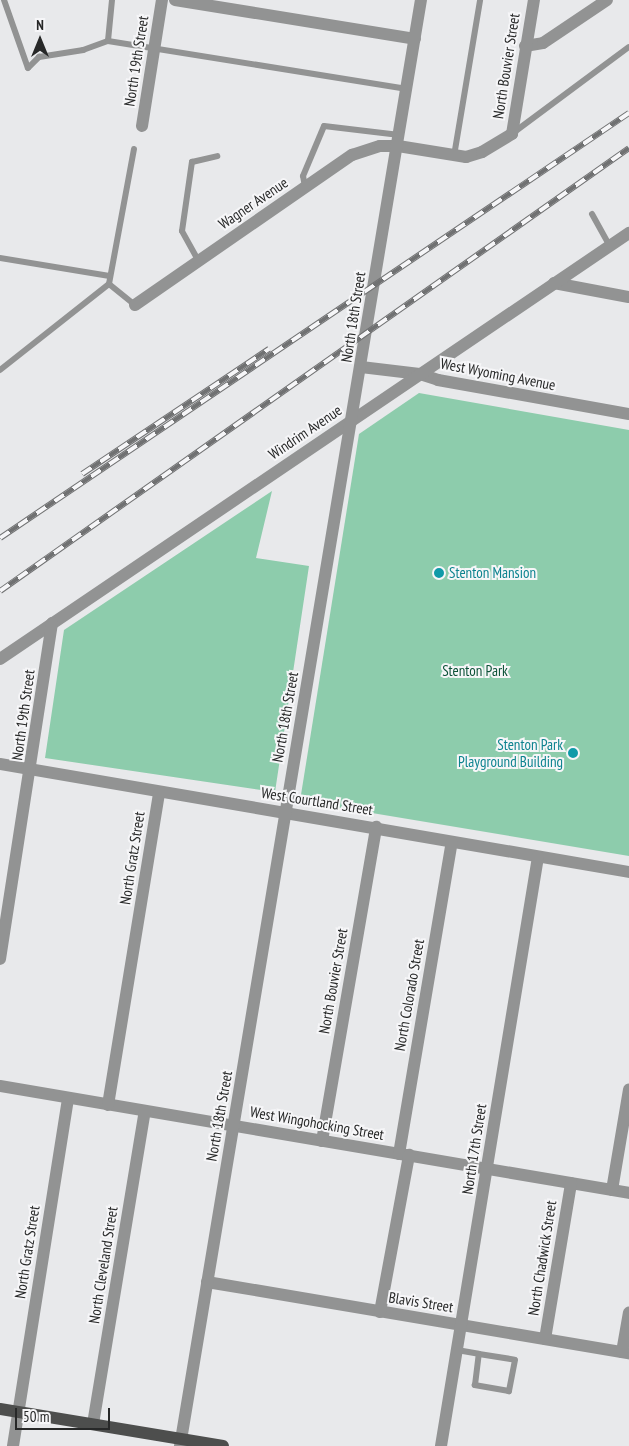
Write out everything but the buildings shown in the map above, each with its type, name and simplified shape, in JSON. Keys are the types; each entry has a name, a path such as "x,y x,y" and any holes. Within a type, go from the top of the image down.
{"main road":[{"path":"0,1409 93,1424 181,1442 223,1446"}],"street":[{"name":"North 19th Street","path":"142,126 162,0"},
{"path":"175,0 415,39"},
{"name":"North 18th Street","path":"181,1442 422,0"},
{"name":"North Bouvier Street","path":"398,141 454,156 466,157 482,152 512,134 534,0"},
{"path":"525,46 543,43 608,0"},
{"name":"Wagner Avenue","path":"135,305 352,154 398,141"},
{"name":"Windrim Avenue","path":"0,659 629,233"},
{"path":"554,284 629,297"},
{"name":"West Wyoming Avenue","path":"362,367 420,374 438,380 629,414"},
{"name":"North 19th Street","path":"0,959 31,770 52,623"},
{"name":"West Courtland Street","path":"0,764 159,793 376,827 629,872"},
{"name":"North Gratz Street","path":"108,1104 159,793"},
{"name":"North Bouvier Street","path":"322,1141 376,827"},
{"name":"North Colorado Street","path":"380,1312 452,842"},
{"name":"North 17th Street","path":"441,1446 538,857"},
{"name":"West Wingohocking Street","path":"0,1086 629,1192"},
{"path":"612,1190 629,1089"},
{"name":"North Gratz Street","path":"13,1446 68,1098"},
{"name":"North Cleveland Street","path":"93,1424 145,1111"},
{"name":"North Chadwick Street","path":"545,1339 570,1182"},
{"name":"Blavis Street","path":"207,1282 626,1353"},
{"path":"626,1353 629,1313"}],"lane":[{"path":"4,0 28,68 39,57 83,50 108,41 407,88"},
{"path":"108,41 112,0"},
{"path":"454,156 480,0"},
{"path":"512,134 629,47"},
{"path":"305,188 304,176 324,126 398,141"},
{"path":"0,370 109,284 134,149"},
{"path":"198,260 182,231 192,162 217,156"},
{"path":"592,214 610,246"},
{"path":"0,258 110,276"},
{"path":"109,284 135,305"},
{"path":"457,1350 515,1360 509,1391 475,1385 479,1354"}],"green space":[{"name":"Stenton Park","path":"419,393 629,430 629,856 300,801 359,434"},
{"path":"272,491 256,558 309,566 275,792 45,758 64,630"}],"railway":[{"path":"0,538 629,113"},
{"path":"0,591 629,148"},
{"path":"82,474 269,349"}],"place":[{"name":"Stenton Mansion","path":"439,573"},
{"name":"Stenton Park Playground Building","path":"573,753"}]}
